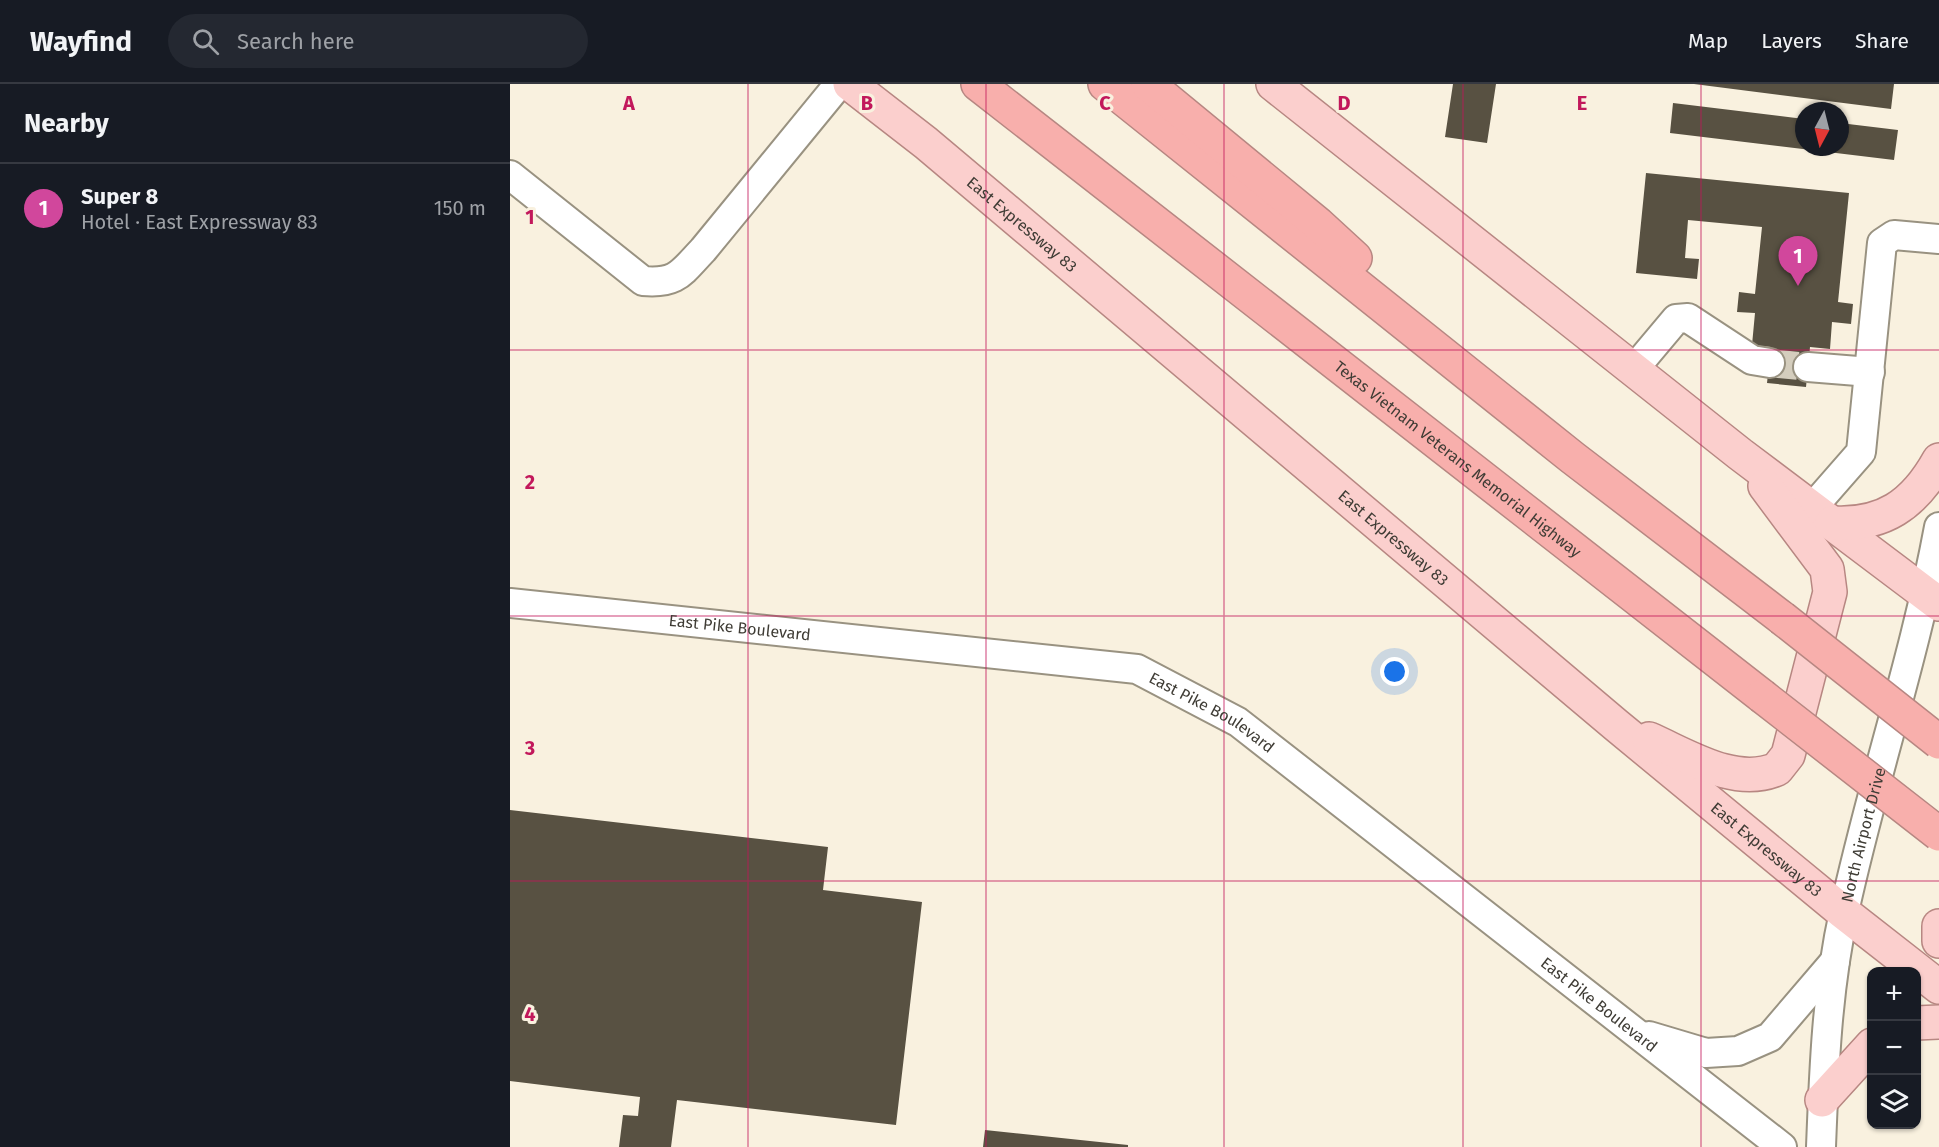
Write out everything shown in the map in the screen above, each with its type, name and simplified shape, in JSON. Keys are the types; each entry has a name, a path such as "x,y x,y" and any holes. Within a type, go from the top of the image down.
{"highway":[{"name":"Texas Vietnam Veterans Memorial Highway","path":"978,84 1939,834"},
{"path":"1105,84 1572,459 1782,618 1939,742"},
{"path":"1148,84 1318,224 1572,459"}],"main road":[{"name":"East Expressway 83","path":"850,84 935,151 1616,725 1843,912 1939,987"},
{"path":"1274,84 1740,454 1933,599"},
{"path":"1616,725 1725,771 1748,777 1778,769 1788,755 1830,592 1827,569 1740,454"},
{"path":"1822,515 1867,523 1885,517 1906,503 1932,473 1939,460"},
{"path":"1939,926 1939,941"},
{"path":"1921,1023 1939,1022"},
{"path":"1822,1100 1867,1050"}],"street":[{"path":"513,183 643,281 663,283 680,274 703,250 839,84"},
{"path":"1822,515 1861,452 1882,243 1894,235 1939,239"},
{"path":"1634,369 1676,319 1688,318 1752,360 1770,363"},
{"path":"1808,367 1870,372"},
{"name":"North Airport Drive","path":"1821,1147 1825,1031 1843,912 1933,599 1939,527"},
{"name":"East Pike Boulevard","path":"510,603 1137,669 1238,722 1782,1147"},
{"path":"1636,1033 1706,1053 1738,1051 1770,1037 1836,961"}],"building":[{"path":"1453,84 1496,84 1487,143 1445,137"},
{"path":"1694,84 1894,84 1891,109"},
{"path":"1673,103 1795,118 1795,148 1670,133"},
{"path":"1849,124 1898,130 1894,160 1849,155"},
{"path":"1646,173 1849,193 1838,302 1853,304 1851,324 1832,322 1830,349 1810,347 1806,387 1767,383 1771,347 1752,345 1755,313 1737,312 1739,292 1755,294 1762,227 1688,220 1685,258 1699,259 1697,279 1636,273"},
{"path":"510,810 828,847 823,890 922,902 896,1125 677,1100 671,1147 619,1147 623,1115 638,1116 640,1097 510,1081"},
{"path":"985,1130 1128,1145 1128,1147 983,1147"}],"tunnel":[{"path":"1770,363 1808,367"}],"place":[{"name":"Super 8","path":"1798,286"}]}
